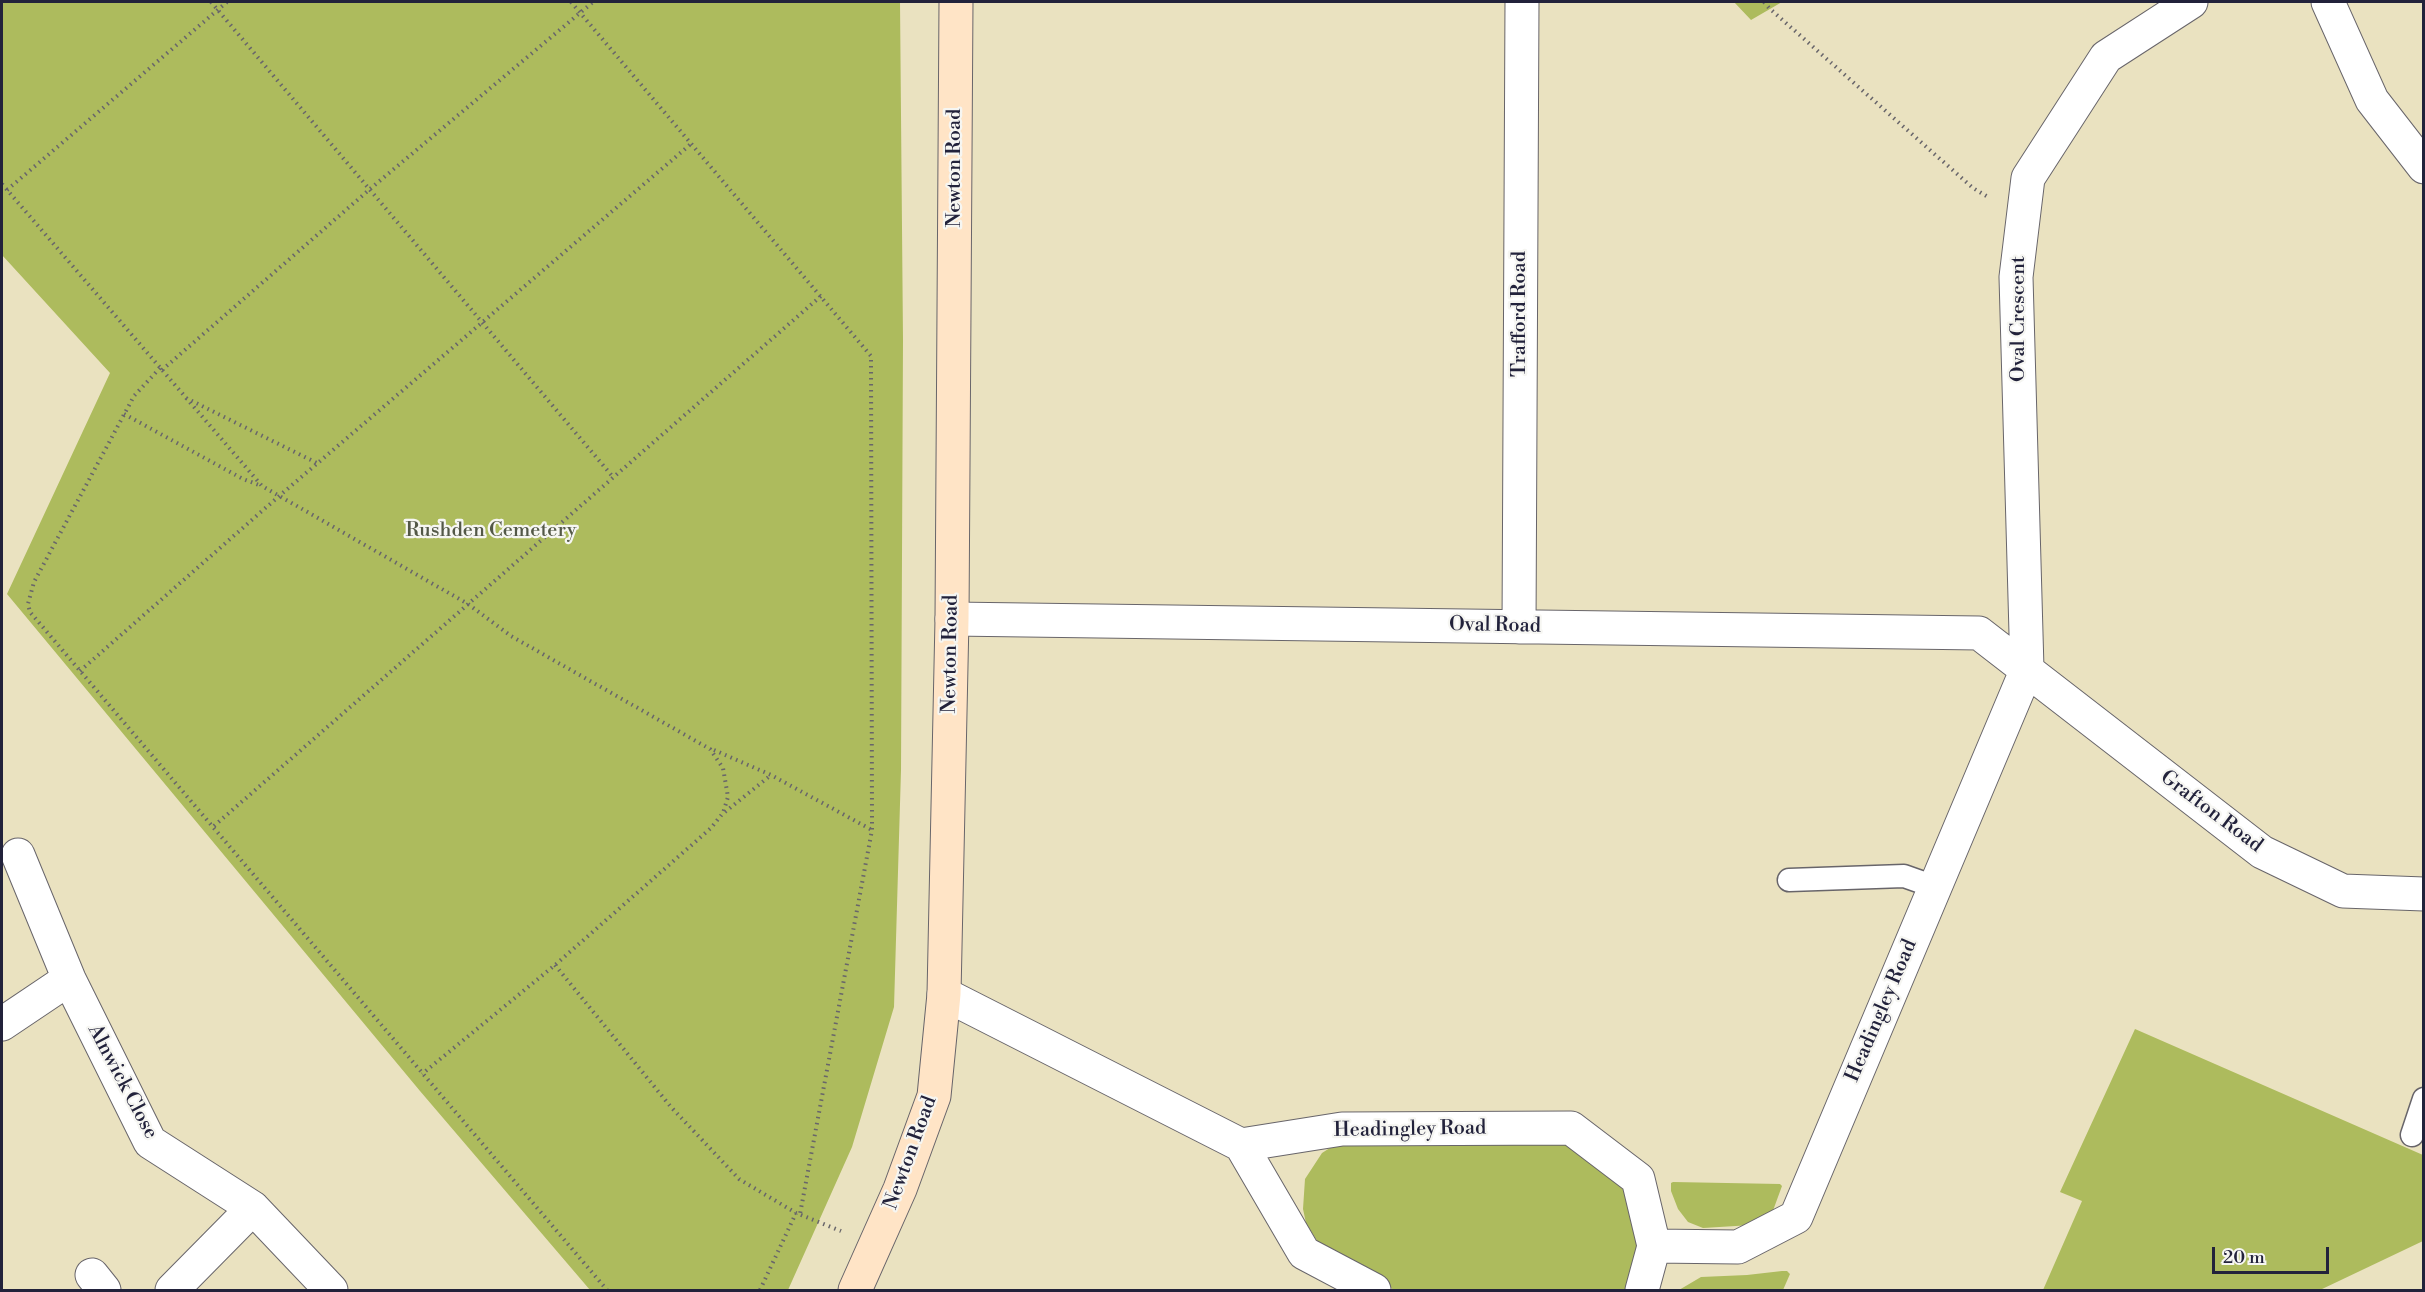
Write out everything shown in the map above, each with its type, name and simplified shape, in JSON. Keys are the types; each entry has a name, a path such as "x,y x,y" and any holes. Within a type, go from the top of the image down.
{"street":[{"name":"Newton Road","path":"855,1290 900,1189 934,1096 944,994 952,620 956,2"},
{"name":"Trafford Road","path":"1519,627 1522,2"},
{"name":"Oval Crescent","path":"2026,669 2016,277 2028,178 2106,57 2191,2"},
{"path":"2328,2 2372,100 2424,167"},
{"name":"Oval Road","path":"952,620 1979,633 2026,669"},
{"name":"Headingley Road","path":"1654,1246 1738,1247 1796,1217 2026,669"},
{"name":"Grafton Road","path":"2026,669 2262,852 2343,891 2423,897"},
{"name":"Alnwick Close","path":"18,855 69,979 150,1142 253,1208 331,1290"},
{"path":"2,1024 69,979"},
{"path":"944,994 1241,1145 1304,1253 1374,1290"},
{"name":"Headingley Road","path":"1241,1145 1342,1129 1570,1128 1638,1179 1654,1246 1642,1290"},
{"path":"172,1290 253,1208"}],"lane":[{"path":"1789,880 1904,876 1935,886"},
{"path":"2412,1135 2424,1099"}],"path":[{"path":"211,2 613,477"},
{"path":"7,190 227,2"},
{"path":"571,2 871,356 872,830 798,1213 760,1290"},
{"path":"593,2 370,189 161,369 134,396 34,582 28,604 30,612 607,1290"},
{"path":"1764,2 1972,188 2023,216"},
{"path":"80,671 317,463 692,143"},
{"path":"2,184 262,486 468,604 511,636 710,749 771,775 872,830"},
{"path":"214,826 821,296"},
{"path":"183,396 317,463"},
{"path":"124,414 243,479 262,486"},
{"path":"710,749 723,768 727,781 728,797 723,813"},
{"path":"422,1074 555,965 711,828 723,813 771,775"},
{"path":"555,965 671,1107 739,1179 798,1213 875,1245"}],"green space":[{"name":"Rushden Cemetery","path":"2,2 900,2 903,340 901,770 894,1007 852,1147 788,1290 590,1290 420,1091 7,594 110,373 2,255"},
{"path":"1734,2 1782,2 1751,20"},
{"path":"2135,1029 2423,1155 2423,1241 2320,1290 2043,1290 2082,1201 2060,1192"},
{"path":"1558,1140 1608,1166 1632,1198 1641,1245 1632,1290 1394,1290 1319,1244 1306,1223 1303,1209 1305,1179 1322,1153 1336,1144"},
{"path":"1673,1182 1780,1184 1782,1186 1771,1216 1752,1225 1703,1228 1688,1222 1678,1209 1671,1191"},
{"path":"1782,1271 1790,1274 1783,1290 1679,1290 1701,1277"}]}
